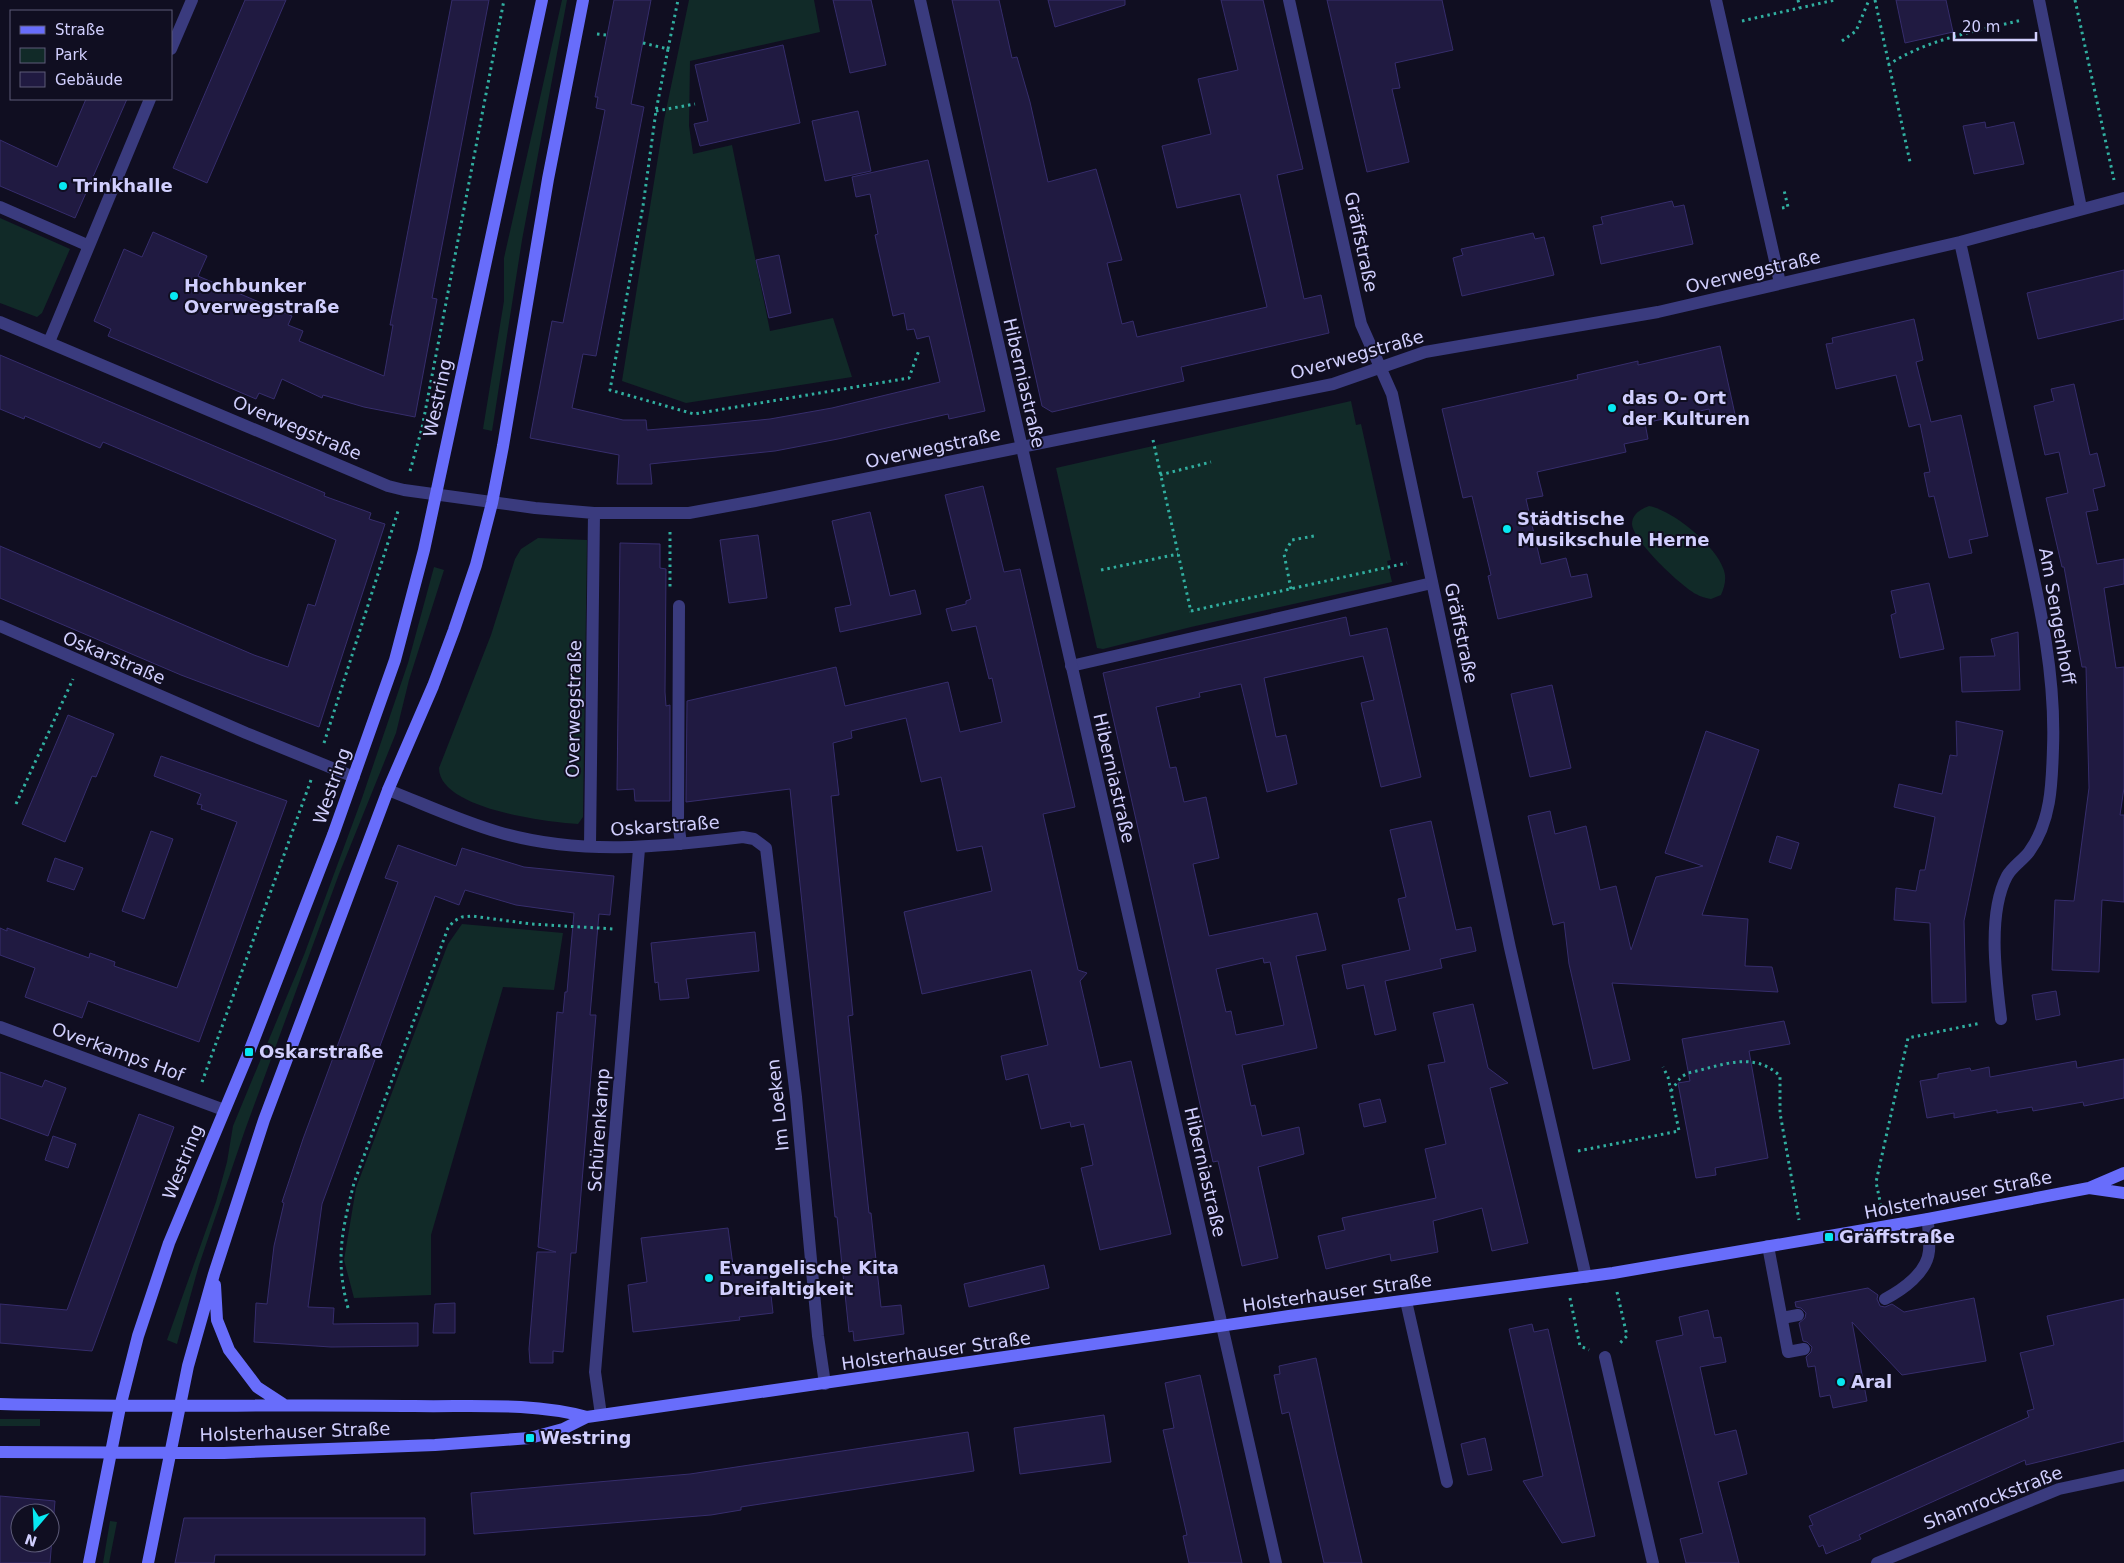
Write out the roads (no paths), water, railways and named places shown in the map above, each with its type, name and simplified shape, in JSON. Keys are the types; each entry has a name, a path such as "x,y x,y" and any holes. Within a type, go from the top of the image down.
{"main road":[{"name":"Westring","path":"89,1563 109,1454 120,1407 138,1336 169,1243 249,1052 354,776 395,660 411,602 436,494 542,0"},
{"path":"148,1563 178,1407 214,1274 264,1120 388,790 433,686 476,565 492,502 548,179 583,0"},
{"name":"Holsterhauser Straße","path":"0,1452 168,1453 416,1446 530,1438 563,1429 587,1417 1222,1326 1613,1273 1886,1227 2089,1188 2124,1173"},
{"name":"Holsterhauser Straße","path":"2089,1188 2124,1193"},
{"path":"214,1274 217,1320 229,1350 257,1387 283,1404"},
{"name":"Holsterhauser Straße","path":"0,1404 120,1407 283,1404 529,1406 587,1417"}],"street":[{"path":"172,47 192,0"},
{"name":"Hiberniastraße","path":"920,0 1276,1563"},
{"name":"Gräffstraße","path":"1289,0 1361,324 1392,394 1510,948 1586,1277"},
{"path":"1716,0 1780,284"},
{"path":"2039,0 2080,208"},
{"path":"48,342 87,245 150,100"},
{"name":"Overwegstraße","path":"0,322 388,486 404,490 492,502 594,513 688,513 812,491 1334,384 1425,352 1658,312 1960,242 2080,208 2121,199"},
{"path":"0,207 87,245"},
{"name":"Am Sengenhoff","path":"1960,242 2043,620 2052,687 2054,747 2050,806 2044,824 2030,851 2008,875 2000,900 1995,939 1995,972 2001,1019"},
{"name":"Overwegstraße","path":"590,846 594,513"},
{"path":"1071,666 1432,583"},
{"path":"679,606 678,821 681,844"},
{"name":"Oskarstraße","path":"0,626 80,662 354,776"},
{"name":"Oskarstraße","path":"388,790 498,832 545,842 639,849 743,838"},
{"name":"Im Loeken","path":"743,838 754,839 762,844 766,848 768,858 797,1107 818,1336 826,1384"},
{"name":"Schürenkamp","path":"601,1415 595,1372 604,1283 639,849"},
{"name":"Overkamps Hof","path":"0,1027 224,1110"},
{"path":"1885,1299 1902,1290 1922,1267 1929,1253 1928,1219"},
{"path":"1768,1246 1788,1352 1804,1349"},
{"path":"1406,1301 1447,1482"},
{"path":"1782,1318 1798,1315"},
{"path":"1605,1357 1653,1563"},
{"name":"Shamrockstraße","path":"1877,1563 2059,1489 2124,1475"}],"place":[{"name":"Trinkhalle","path":"63,186"},
{"name":"Hochbunker Overwegstraße","path":"174,296"},
{"name":"das O- Ort der Kulturen","path":"1612,408"},
{"name":"Städtische Musikschule Herne","path":"1507,529"},
{"name":"Oskarstraße","path":"249,1052"},
{"name":"Gräffstraße","path":"1829,1237"},
{"name":"Evangelische Kita Dreifaltigkeit","path":"709,1278"},
{"name":"Aral","path":"1841,1382"},
{"name":"Westring","path":"530,1438"}]}
